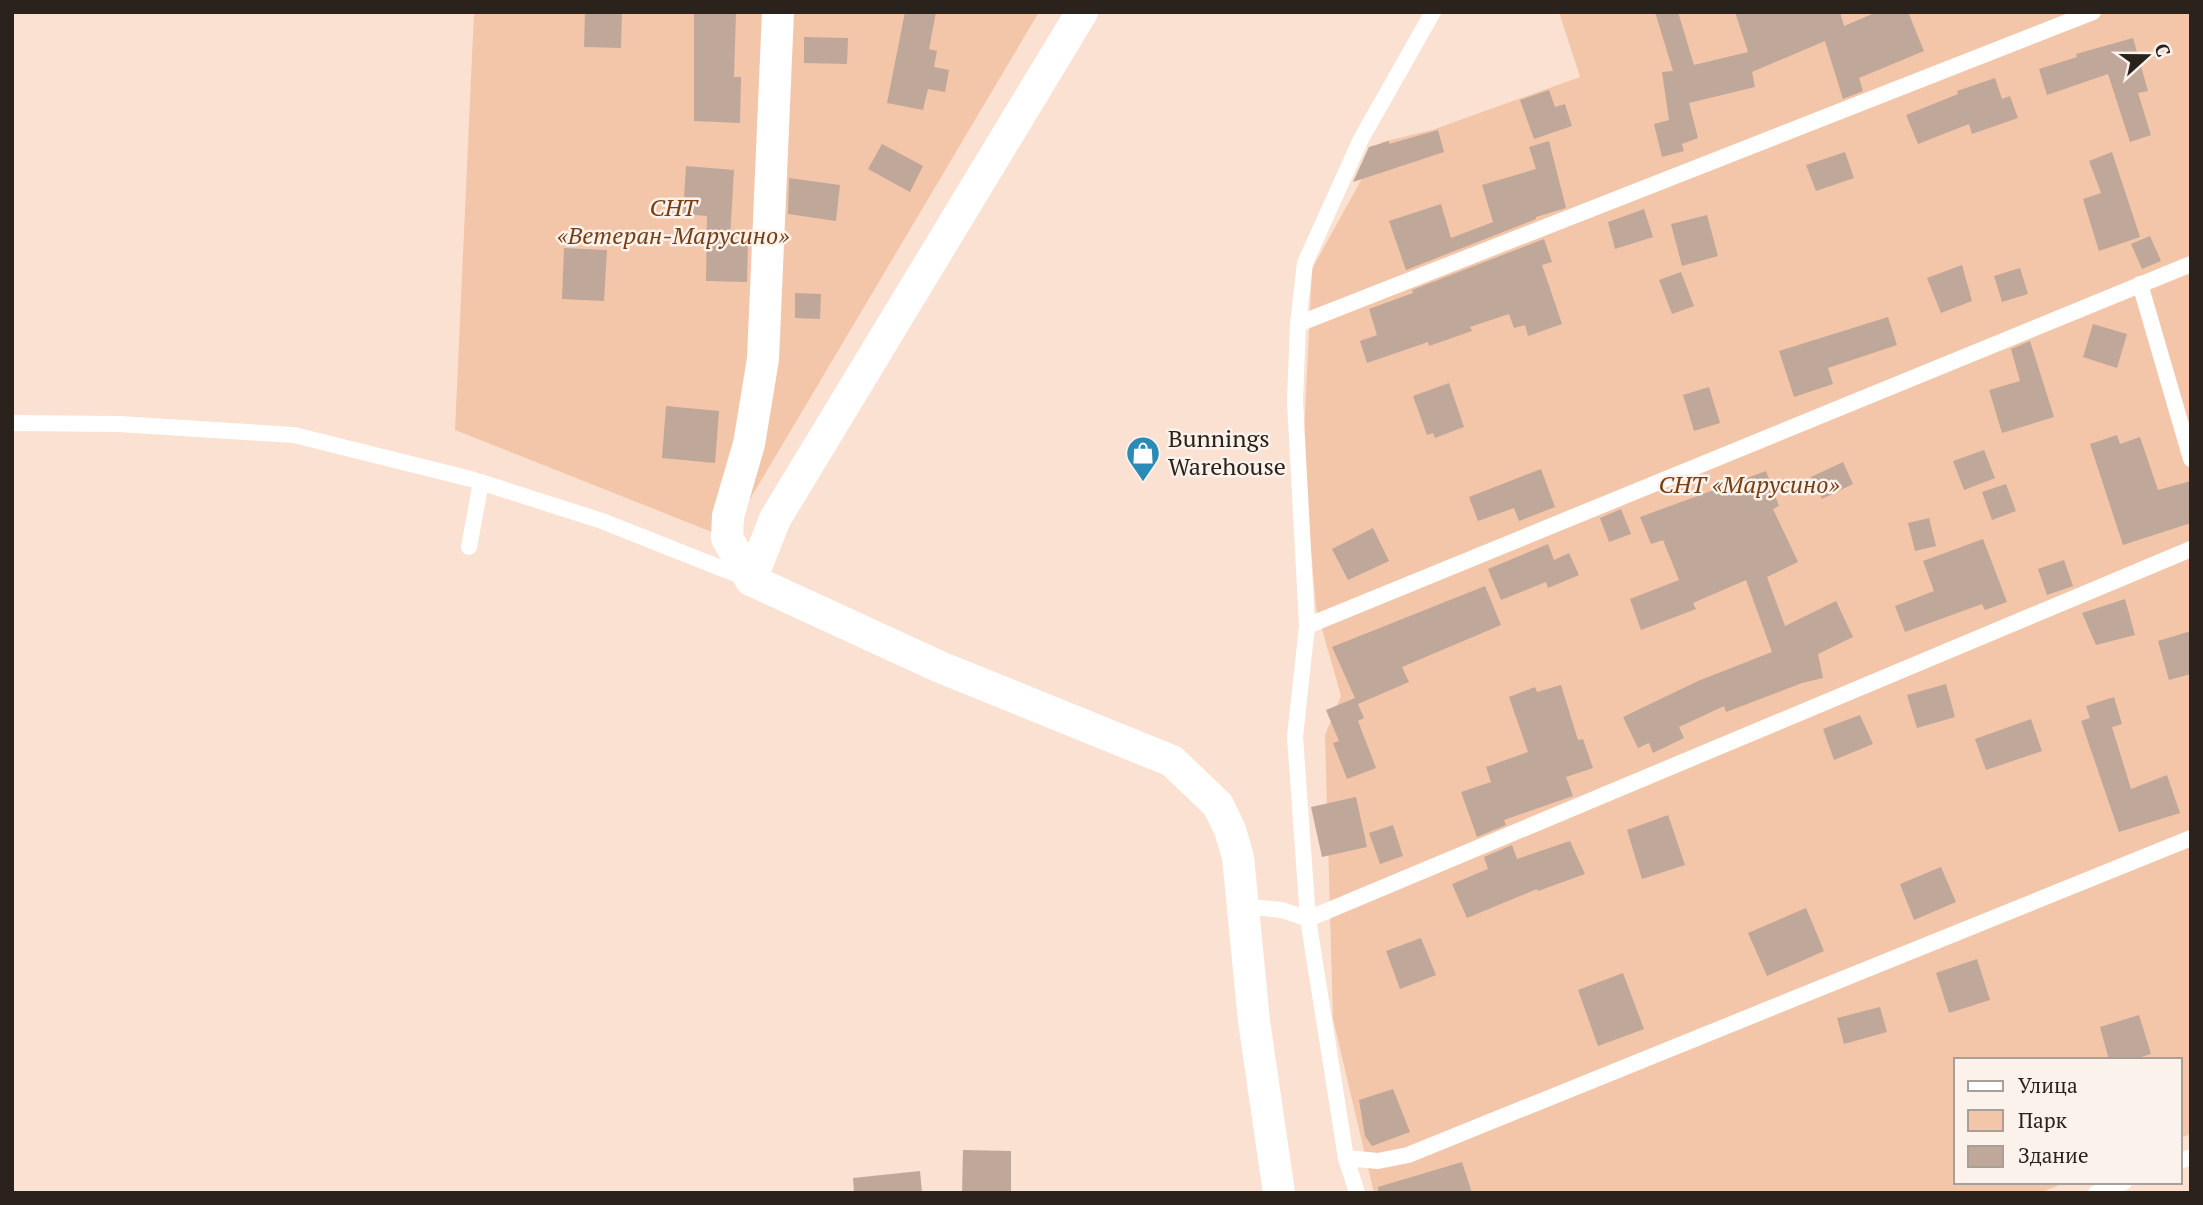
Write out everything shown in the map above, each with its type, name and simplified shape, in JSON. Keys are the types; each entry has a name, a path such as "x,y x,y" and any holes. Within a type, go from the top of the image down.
{"street":[{"path":"778,12 763,359 749,444 728,516 727,538 751,580 940,667 1172,761 1218,805 1230,830 1238,857 1254,1021 1279,1193"},
{"path":"751,580 775,519 1082,12"}],"lane":[{"path":"1357,1193 1346,1158 1308,919 1295,737 1307,626 1295,401 1298,324 1305,263 1361,139 1433,12"},
{"path":"1298,324 2092,12"},
{"path":"1307,626 2191,264"},
{"path":"2140,284 2191,459"},
{"path":"12,423 120,424 294,435 481,482 602,522 751,580"},
{"path":"469,547 481,482"},
{"path":"1242,906 1282,910 1308,919 2191,549"},
{"path":"1346,1158 1378,1161 1408,1155 2191,838"},
{"path":"2096,1193 2119,1184"}],"green space":[{"name":"СНТ «Ветеран-Марусино»","path":"474,12 1039,12 727,538 455,430"},
{"name":"СНТ «Марусино»","path":"1559,12 2191,12 2191,1134 2182,1137 2182,1058 1954,1058 1954,1184 2062,1184 2040,1193 1374,1193 1333,1019 1325,735 1341,696 1316,608 1303,455 1312,269 1382,142 1432,130 1580,77"}],"building":[{"path":"585,12 622,12 621,48 584,47"},
{"path":"694,12 736,12 734,77 741,77 740,123 694,121"},
{"path":"905,12 936,12 929,49 937,51 934,67 949,70 945,92 928,89 923,110 887,103"},
{"path":"1655,12 1678,12 1694,65 1748,52 1735,12 1840,12 1844,26 1877,12 1908,12 1924,51 1859,78 1863,91 1843,99 1825,41 1752,72 1755,87 1689,103 1698,138 1682,144 1684,151 1662,157 1654,124 1669,120 1662,72 1673,71"},
{"path":"804,37 848,38 847,64 804,63"},
{"path":"2133,38 2148,91 2138,93 2151,135 2130,142 2108,74 2047,95 2039,69 2077,57 2076,54"},
{"path":"1995,78 2002,99 2010,96 2018,118 1972,134 1969,124 1918,144 1906,115 1958,94 1957,91"},
{"path":"1549,90 1555,107 1565,104 1572,126 1534,139 1520,100"},
{"path":"1438,130 1444,152 1353,182 1369,147"},
{"path":"1549,141 1566,208 1536,217 1406,270 1389,221 1441,204 1451,238 1493,222 1482,185 1536,169 1529,147"},
{"path":"882,144 923,166 910,192 868,169"},
{"path":"1845,152 1854,178 1816,191 1806,165"},
{"path":"2112,152 2140,237 2099,251 2083,199 2101,193 2089,161"},
{"path":"686,166 734,170 730,239 748,240 747,282 706,281 707,216 683,214"},
{"path":"789,178 840,185 836,221 788,214"},
{"path":"1644,209 1653,237 1615,249 1608,222"},
{"path":"1707,215 1718,256 1682,266 1671,224"},
{"path":"2150,236 2161,261 2142,269 2131,244"},
{"path":"1544,239 1552,262 1542,265 1562,324 1528,336 1525,325 1514,328 1509,314 1470,327 1472,331 1429,346 1428,342 1367,363 1360,341 1377,335 1369,309"},
{"path":"564,248 607,250 604,301 562,299"},
{"path":"1962,265 1972,301 1941,313 1927,278"},
{"path":"2020,268 2028,294 2002,302 1994,276"},
{"path":"1681,272 1694,306 1672,314 1659,280"},
{"path":"795,293 821,294 820,319 795,318"},
{"path":"1888,317 1897,345 1828,368 1833,384 1794,397 1779,351"},
{"path":"2093,324 2127,334 2117,368 2083,357"},
{"path":"2030,341 2054,417 2002,433 1989,390 2020,381 2011,349"},
{"path":"1449,383 1464,427 1435,438 1433,433 1427,435 1413,396"},
{"path":"1709,387 1720,423 1694,431 1683,395"},
{"path":"666,406 719,411 715,463 662,458"},
{"path":"2117,435 2120,444 2140,437 2158,490 2191,481 2191,523 2123,545 2090,444"},
{"path":"1984,450 1995,478 1964,490 1953,461"},
{"path":"1843,462 1853,484 1822,499 1811,477"},
{"path":"1541,469 1555,507 1519,521 1514,508 1478,521 1469,497"},
{"path":"1766,471 1779,506 1773,509 1798,562 1767,577 1785,626 1836,601 1853,637 1818,654 1823,678 1802,683 1726,712 1724,706 1679,727 1684,738 1653,753 1649,743 1638,748 1623,717 1698,681 1772,652 1746,580 1693,603 1696,609 1641,630 1630,599 1679,580 1663,540 1651,544 1640,517"},
{"path":"2006,484 2016,511 1992,520 1982,492"},
{"path":"1621,509 1631,534 1609,542 1600,518"},
{"path":"1929,518 1936,546 1915,551 1908,523"},
{"path":"1373,528 1389,561 1348,580 1332,549"},
{"path":"1983,539 2007,602 1985,610 1982,604 1905,632 1895,606 1934,591 1923,561"},
{"path":"1548,544 1554,560 1569,553 1579,575 1548,588 1546,582 1501,600 1488,569"},
{"path":"2064,560 2073,586 2047,595 2038,569"},
{"path":"1485,586 1501,625 1402,667 1409,682 1358,704 1364,718 1358,721 1376,768 1347,779 1333,743 1339,741 1326,710 1355,698 1332,647"},
{"path":"2125,599 2135,635 2096,645 2082,613"},
{"path":"2191,631 2191,674 2169,680 2158,641"},
{"path":"1946,684 1955,717 1917,728 1907,695"},
{"path":"1561,685 1578,740 1583,739 1593,768 1566,777 1573,796 1504,820 1506,825 1477,837 1461,792 1491,782 1486,767 1528,752 1509,697 1535,687 1537,692"},
{"path":"2114,697 2122,724 2112,727 2131,789 2167,775 2180,813 2119,832 2081,721 2090,718 2086,706"},
{"path":"1860,715 1873,744 1834,760 1823,729"},
{"path":"2031,719 2042,751 1986,770 1975,739"},
{"path":"1356,797 1367,847 1322,857 1311,807"},
{"path":"1668,815 1685,865 1642,879 1627,830"},
{"path":"1393,825 1403,856 1380,864 1369,833"},
{"path":"1570,841 1585,874 1538,891 1537,889 1467,918 1452,884 1488,869 1484,857 1512,845 1517,859"},
{"path":"1941,867 1956,902 1914,920 1900,884"},
{"path":"1806,908 1824,951 1767,976 1748,933"},
{"path":"1421,938 1436,975 1400,989 1386,951"},
{"path":"1977,959 1990,1000 1949,1013 1936,973"},
{"path":"1623,973 1644,1029 1598,1046 1578,990"},
{"path":"1880,1007 1887,1032 1844,1044 1837,1018"},
{"path":"2139,1015 2151,1054 2138,1058 2108,1058 2100,1027"},
{"path":"1393,1089 1410,1132 1372,1146 1365,1136 1359,1100"},
{"path":"963,1150 1011,1151 1011,1193 962,1193"},
{"path":"1462,1162 1472,1193 1378,1193 1378,1187"},
{"path":"920,1171 922,1193 854,1193 853,1178"}],"place":[{"name":"Bunnings Warehouse","path":"1143,483"}]}
